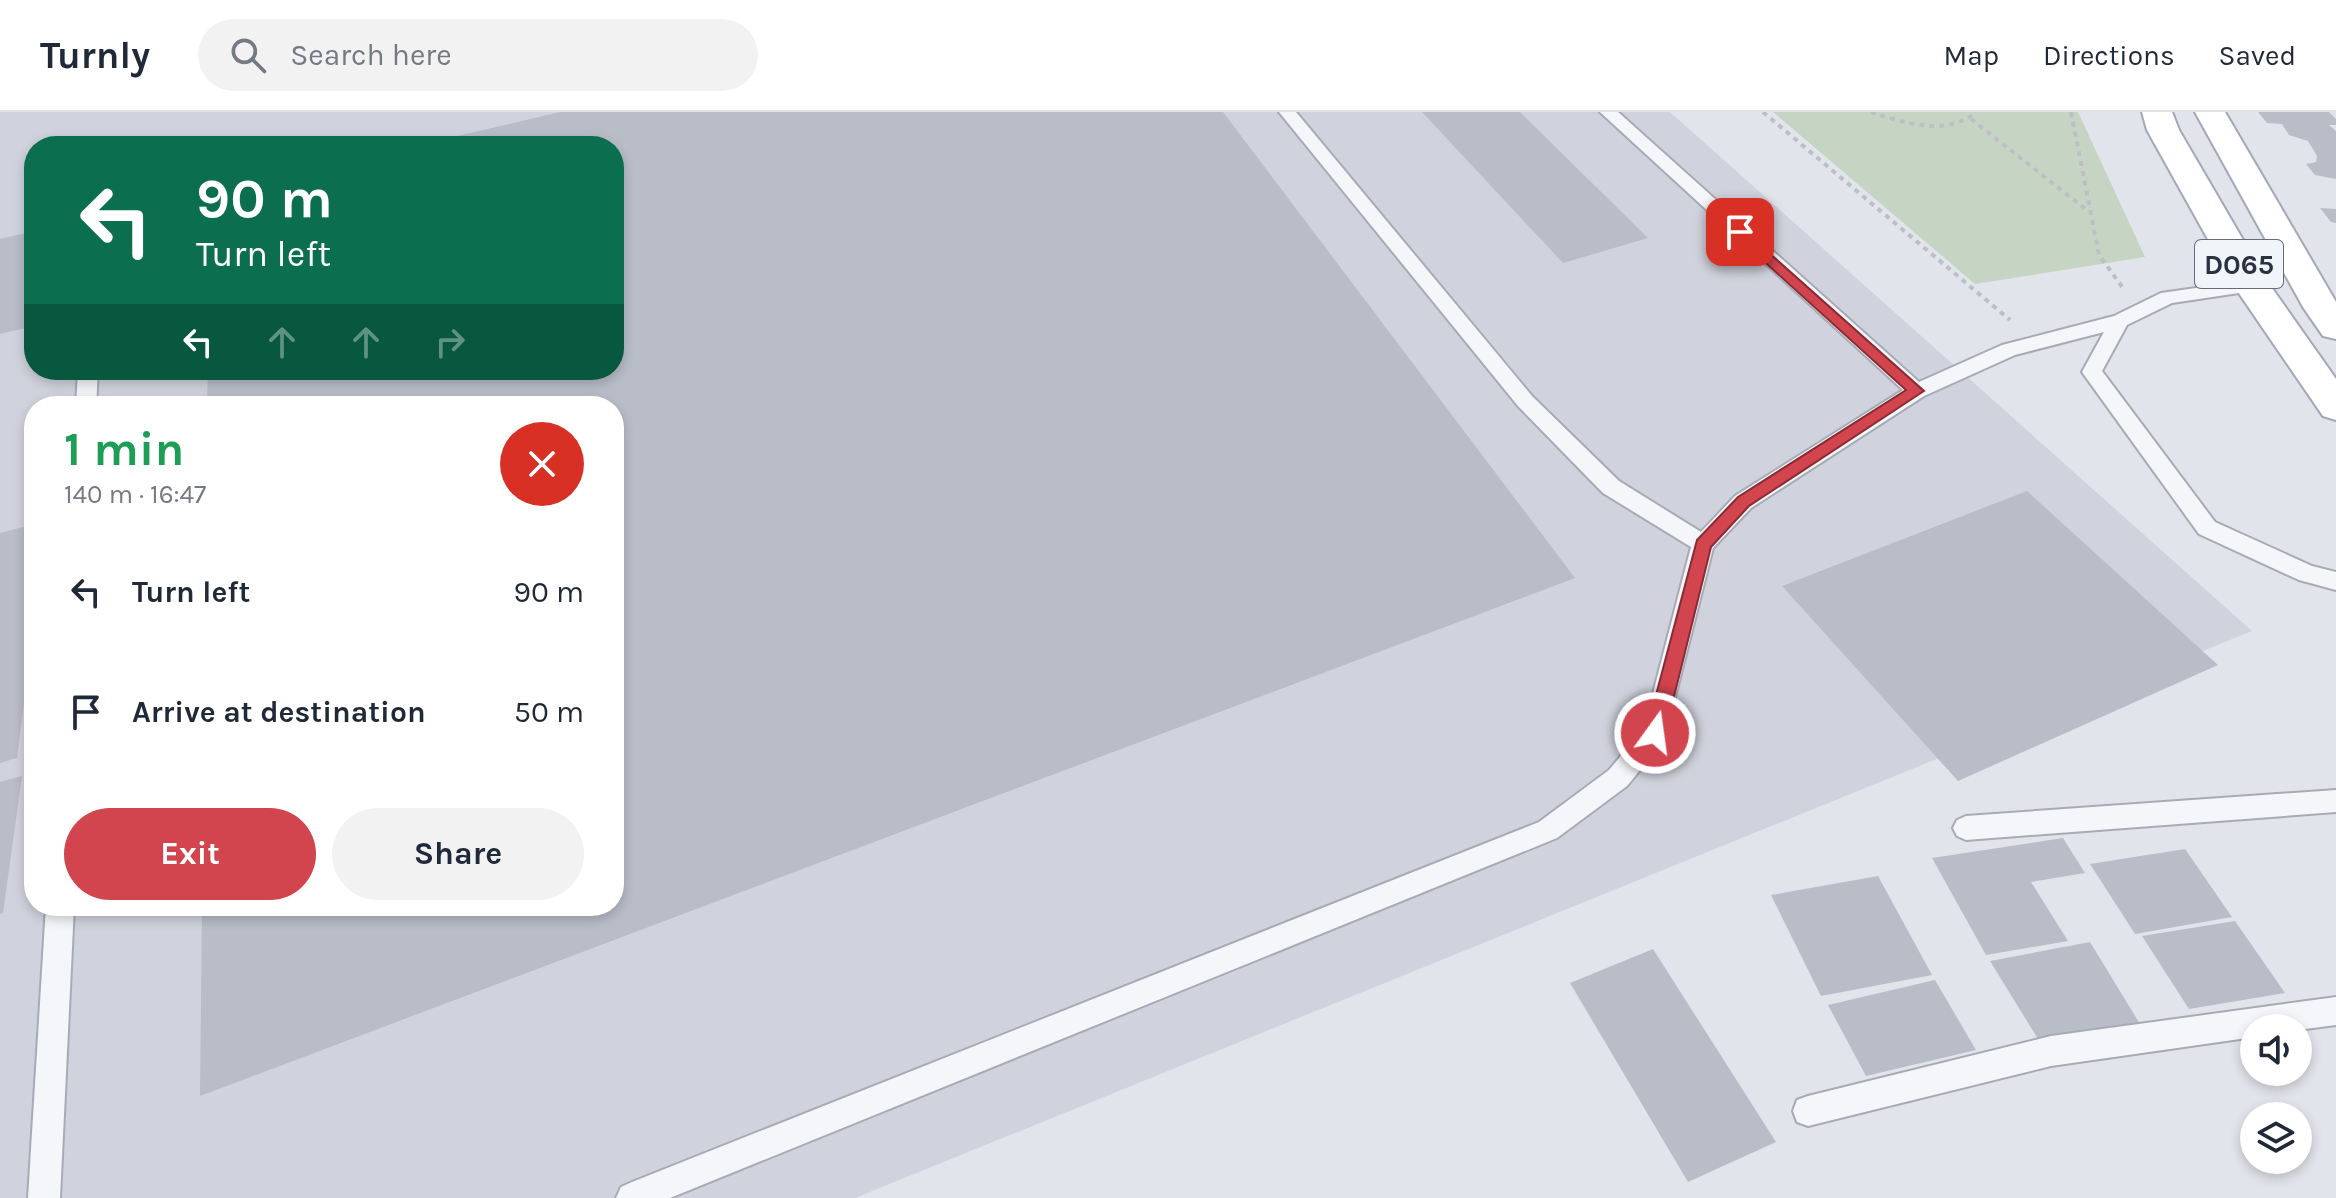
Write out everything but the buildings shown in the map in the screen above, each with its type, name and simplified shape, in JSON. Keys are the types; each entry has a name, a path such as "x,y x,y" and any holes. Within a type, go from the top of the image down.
{"main road":[{"name":"D065","path":"2157,112 2163,130 2252,286 2336,407"},
{"name":"D065","path":"2210,112 2321,307 2336,327"}],"lane":[{"path":"1287,112 1525,401 1611,487 1703,544"},
{"path":"1608,112 1917,391"},
{"path":"632,1198 1548,830 1618,778 1655,733 1703,544 1743,502 1917,391 2009,350 2130,316 2168,297 2252,286"},
{"path":"2130,316 2092,372 2207,528 2307,574 2336,581"},
{"path":"1966,828 2336,801"},
{"path":"44,1198 59,916"},
{"path":"1808,1111 2051,1051 2336,1011"}],"path":[{"path":"1763,112 2036,343"},
{"path":"1871,112 1934,128 1971,119 1976,112"},
{"path":"2071,112 2099,255 2130,316"},
{"path":"1971,119 2088,211"}],"shaded area":[{"path":"0,112 1670,112 2252,631 855,1198 0,1198"}],"green space":[{"path":"1773,112 2078,112 2145,257 1975,284"}],"route":[{"path":"1655,733 1703,544 1743,502 1917,391 1740,232"}]}
